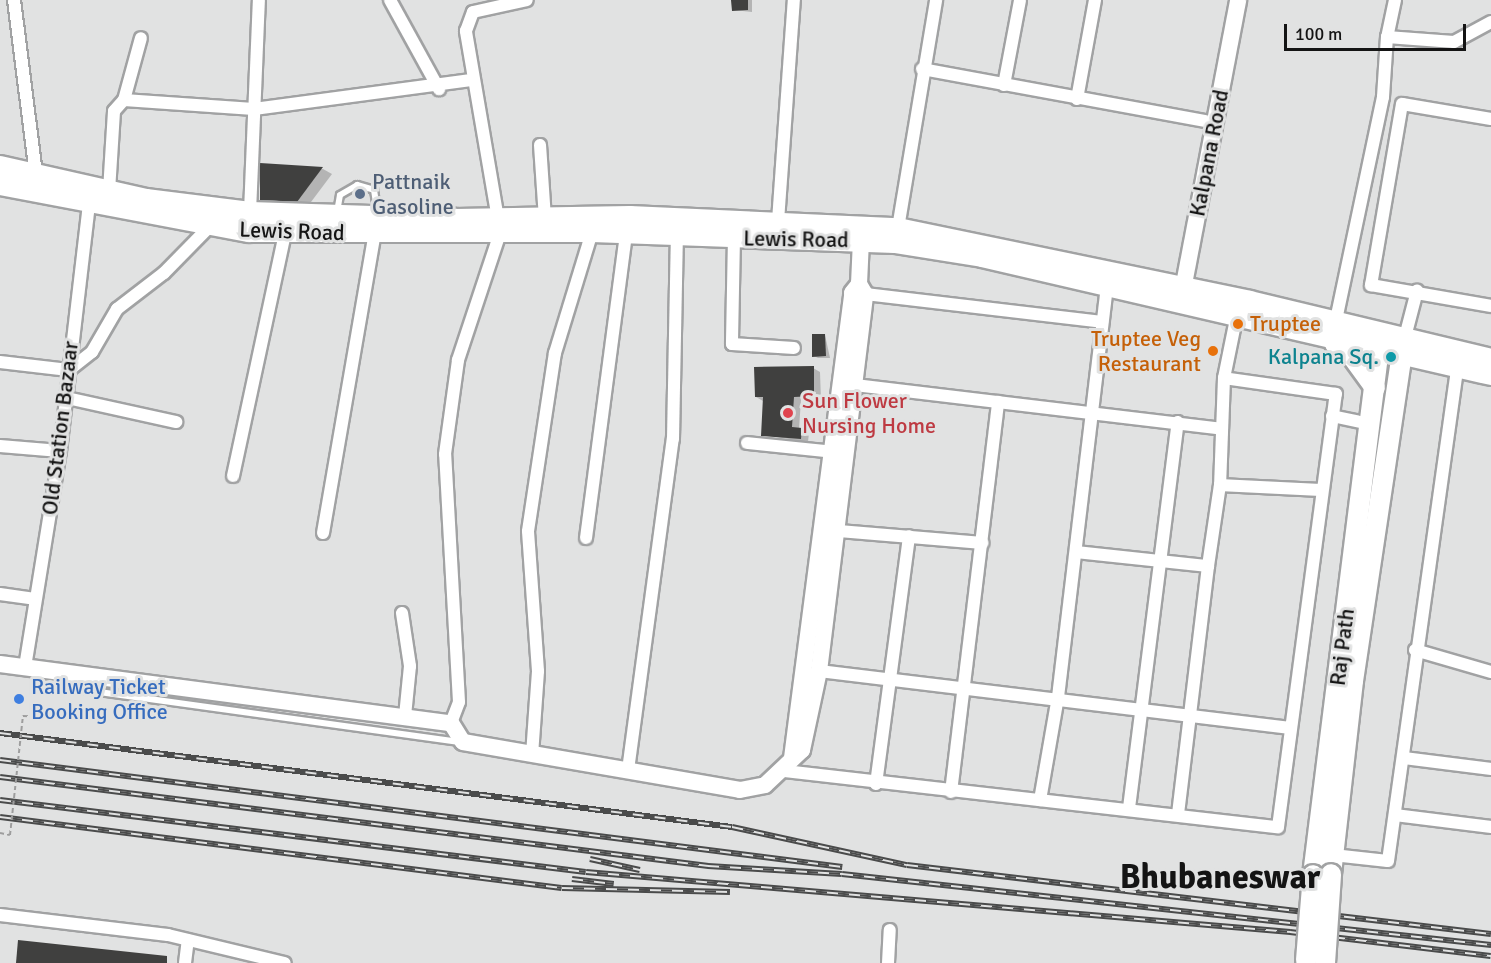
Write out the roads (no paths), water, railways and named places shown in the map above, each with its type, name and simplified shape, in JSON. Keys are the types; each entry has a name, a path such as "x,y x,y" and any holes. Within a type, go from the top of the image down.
{"main road":[{"path":"0,166 96,195"},
{"path":"0,185 96,195"},
{"name":"Lewis Road","path":"96,195 250,212 336,216 377,224"},
{"name":"Lewis Road","path":"96,195 209,227 285,234 377,224 499,226 592,232 861,240 971,255 1376,351 1403,346 1491,359"},
{"name":"Lewis Road","path":"499,226 545,218 778,221 898,228 1178,285 1383,331 1403,346 1432,361 1491,375"},
{"name":"Raj Path","path":"1310,962 1326,868 1384,390 1376,351 1383,331"},
{"path":"1329,340 1352,356 1384,390 1432,361"},
{"name":"Raj Path","path":"1326,868 1371,424 1403,346"}],"street":[{"path":"14,0 36,175"},
{"path":"250,212 259,0"},
{"path":"390,0 439,88"},
{"path":"451,723 459,702 445,454 458,360 499,226 481,102 471,80 468,18 502,2 527,0"},
{"path":"778,221 794,0"},
{"path":"898,228 922,69 936,0"},
{"path":"1005,85 1020,0"},
{"path":"1077,99 1095,0"},
{"name":"Kalpana Road","path":"1178,285 1226,0"},
{"name":"Kalpana Road","path":"1174,304 1238,0"},
{"path":"1336,320 1383,97 1387,37 1395,0"},
{"path":"1387,37 1454,42 1491,22"},
{"name":"Old Station Bazaar","path":"25,667 34,599 60,451 69,370 96,195 114,111 124,100 141,38"},
{"path":"922,69 1205,121"},
{"path":"124,100 254,109 439,88 471,80"},
{"path":"1491,119 1402,104 1371,285 1416,291 1491,306"},
{"path":"540,145 545,218"},
{"path":"323,533 377,224"},
{"path":"0,362 69,370 92,352 117,309 164,273 209,227"},
{"path":"532,755 538,682 528,531 555,353 592,232"},
{"path":"586,538 626,233"},
{"path":"233,476 285,234"},
{"path":"628,770 673,439 677,235"},
{"path":"734,237 732,344 794,348"},
{"path":"0,664 451,723 463,742 740,790 765,785 802,750 819,670 839,531 855,385 862,289 861,240"},
{"path":"1040,800 1058,697 1090,414 1107,287"},
{"path":"788,765 834,452 852,292 862,289 1102,322"},
{"path":"1403,346 1416,291"},
{"path":"1178,814 1189,713 1220,485 1218,428 1224,378 1236,319"},
{"path":"1326,868 1388,861 1457,368"},
{"path":"788,765 876,784 1129,808 1278,827 1320,490 1336,394 1224,378"},
{"path":"855,385 1218,428"},
{"path":"67,398 176,422"},
{"path":"951,792 998,402"},
{"path":"1332,416 1371,424"},
{"path":"1129,808 1139,706 1178,422"},
{"path":"747,443 834,452"},
{"path":"0,446 60,451"},
{"path":"1220,485 1320,490"},
{"path":"839,531 982,543"},
{"path":"876,784 909,536"},
{"path":"1076,552 1208,566"},
{"path":"0,594 34,599"},
{"path":"402,613 411,666 405,716"},
{"path":"1416,650 1491,672"},
{"path":"819,670 888,681 1139,706 1289,728"},
{"path":"1404,758 1491,769"},
{"path":"1395,815 1491,827"},
{"path":"0,915 188,940 285,963"},
{"path":"888,963 890,930"},
{"path":"185,963 188,940"}],"lane":[{"path":"336,216 340,195 357,185 374,190 377,224"},
{"path":"48,686 463,742"}],"railway":[{"path":"0,733 732,827 907,865 1491,934"},
{"path":"0,760 842,867"},
{"path":"0,777 708,866 842,874 1491,945"},
{"path":"0,800 586,872 1290,932 1491,956"},
{"path":"0,817 562,888 730,892"},
{"path":"590,859 640,870"},
{"path":"572,879 614,884"}],"place":[{"name":"Pattnaik Gasoline","path":"360,194"},
{"name":"Truptee","path":"1238,324"},
{"name":"Truptee Veg Restaurant","path":"1213,351"},
{"name":"Kalpana Sq.","path":"1391,357"},
{"name":"Sun Flower Nursing Home","path":"788,413"},
{"name":"Railway Ticket Booking Office","path":"19,699"}],"district":[{"name":"Bhubaneswar","path":"1220,878"}]}
